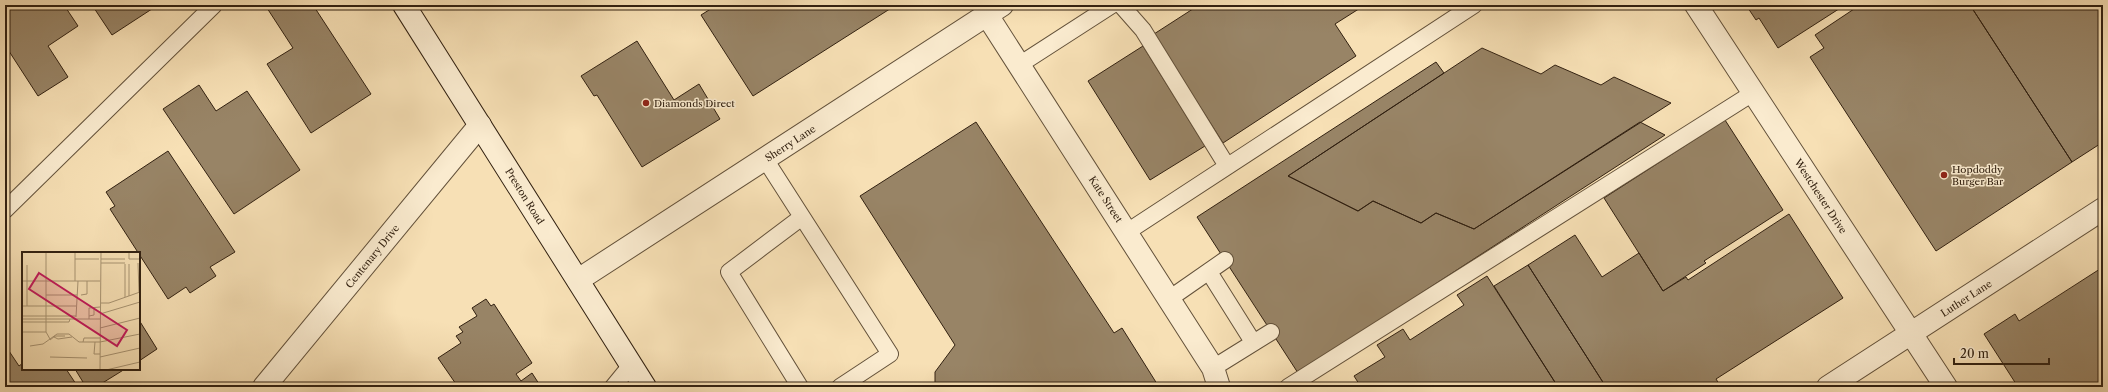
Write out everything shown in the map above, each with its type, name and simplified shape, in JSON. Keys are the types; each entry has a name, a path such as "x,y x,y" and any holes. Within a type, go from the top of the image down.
{"street":[{"name":"Preston Road","path":"404,5 645,387"},
{"name":"Westchester Drive","path":"1696,5 1946,387"},
{"name":"Kate Street","path":"995,10 1019,65 1127,232 1216,377"},
{"name":"Sherry Lane","path":"578,280 995,10"},
{"name":"Centenary Drive","path":"264,387 480,125"},
{"name":"Luther Lane","path":"1828,387 2103,209"}],"lane":[{"path":"5,210 214,5"},
{"path":"1019,65 1112,5"},
{"path":"1120,5 1142,30 1227,166"},
{"path":"1127,232 1474,5"},
{"path":"1288,387 1753,93"},
{"path":"765,159 890,354 840,387"},
{"path":"800,387 729,272 802,217"},
{"path":"1169,299 1225,260"},
{"path":"1209,272 1253,342"},
{"path":"1216,377 1253,342 1271,332"},
{"path":"613,387 631,365"}],"building":[{"path":"5,5 64,5 78,26 48,46 68,77 38,96 5,45"},
{"path":"92,5 158,5 112,35"},
{"path":"271,5 313,5 371,94 311,133 267,64 293,48 267,8"},
{"path":"717,5 896,5 753,96 701,15"},
{"path":"1199,5 1365,5 1335,24 1356,56 1223,143 1154,34"},
{"path":"1746,5 1845,5 1778,48 1759,18 1756,20"},
{"path":"1860,5 1970,5 2072,162 1936,251 1810,57 1824,48 1815,35"},
{"path":"1970,5 2103,5 2103,142 2072,162"},
{"path":"637,41 674,100 699,84 720,119 642,167 597,95 594,96 581,76"},
{"path":"1143,46 1205,146 1150,180 1088,81"},
{"path":"1482,48 1541,74 1555,65 1601,85 1614,77 1671,103 1474,229 1436,213 1421,223 1373,201 1358,211 1288,176"},
{"path":"1436,62 1444,73 1288,176 1358,211 1373,201 1421,223 1436,213 1474,229 1640,122 1665,135 1298,373 1197,217"},
{"path":"199,85 216,111 247,91 300,170 234,214 163,109"},
{"path":"1725,120 1783,210 1704,261 1706,263 1663,291 1604,198"},
{"path":"976,122 1114,333 1122,328 1159,387 935,387 935,372 955,345 860,196"},
{"path":"168,151 235,252 210,267 216,276 190,293 186,287 168,299 140,256 140,252 138,252 110,209 115,206 106,192"},
{"path":"1789,214 1843,298 1716,379 1721,387 1606,387 1528,265 1575,235 1602,277 1639,253 1663,291 1686,277 1688,280"},
{"path":"1528,265 1606,387 1558,387 1494,286"},
{"path":"2103,267 2103,387 2018,387 1984,334 2015,314 2019,321"},
{"path":"1487,276 1558,387 1361,387 1354,376 1385,357 1377,345 1403,329 1410,340 1464,305 1457,295"},
{"path":"486,299 491,306 494,304 532,363 516,374 521,381 532,373 541,387 458,387 438,358 461,343 456,336 463,332 459,327 477,316 472,308"},
{"path":"140,322 157,349 140,360"},
{"path":"5,345 19,366 22,364 22,370 67,370 78,387 5,387"},
{"path":"76,370 123,370 96,387 86,387"}],"place":[{"name":"Diamonds Direct","path":"646,103"},
{"name":"Hopdoddy Burger Bar","path":"1944,175"}]}
